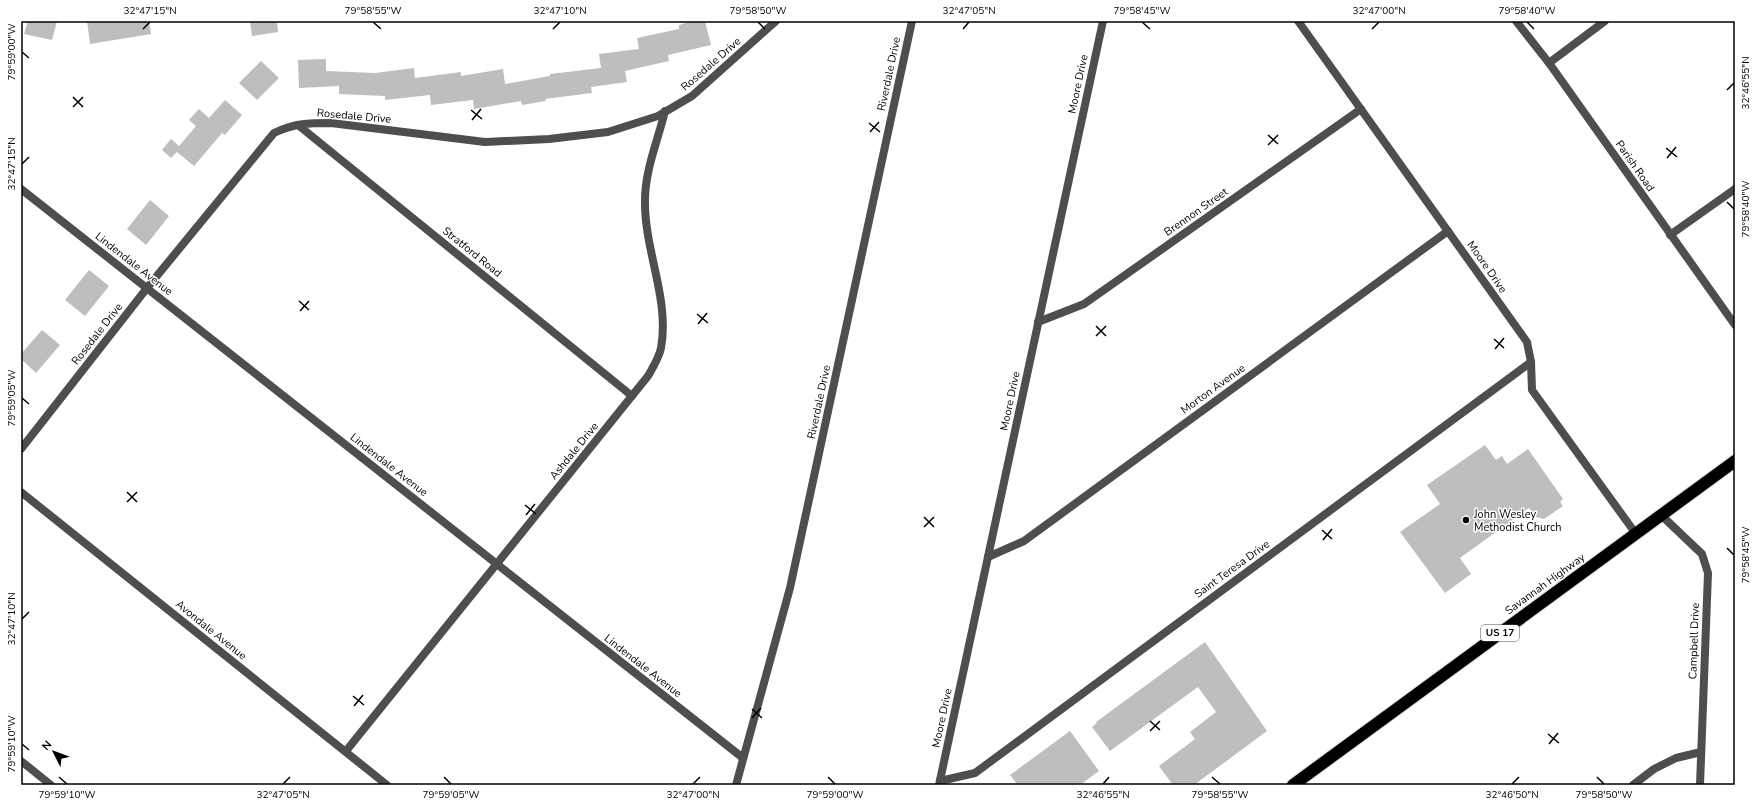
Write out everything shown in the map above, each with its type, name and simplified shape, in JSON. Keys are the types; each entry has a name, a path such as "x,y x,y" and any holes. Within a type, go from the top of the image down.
{"highway":[{"name":"Savannah Highway","path":"1293,785 1735,461"}],"street":[{"name":"Rosedale Drive","path":"21,449 147,288 274,133 289,126 331,123 485,142 550,139 608,132 658,116 692,96 776,21"},
{"name":"Riverdale Drive","path":"736,785 790,588 912,21"},
{"name":"Moore Drive","path":"939,783 1103,21"},
{"name":"Moore Drive","path":"1298,21 1527,342 1531,362 1532,390 1636,534"},
{"name":"Parish Road","path":"1516,21 1549,63 1735,325"},
{"path":"1549,63 1605,21"},
{"name":"Brennon Street","path":"1038,322 1084,304 1361,109"},
{"name":"Ashdale Drive","path":"346,751 497,565 648,376 656,363 661,349 664,322 645,201 646,181 665,111"},
{"name":"Stratford Road","path":"298,125 632,396"},
{"path":"1670,235 1735,188"},
{"name":"Lindendale Avenue","path":"21,189 743,758"},
{"name":"Morton Avenue","path":"988,557 1024,541 1448,231"},
{"name":"Saint Teresa Drive","path":"939,783 974,773 1531,362"},
{"name":"Avondale Avenue","path":"21,492 387,785"},
{"name":"Campbell Drive","path":"1661,515 1702,554 1708,573 1700,785"},
{"path":"1633,785 1654,769 1676,758 1701,752"},
{"path":"21,761 51,785"}],"building":[{"path":"28,21 57,21 52,40 24,34"},
{"path":"87,21 149,21 151,34 90,44"},
{"path":"250,21 277,21 278,32 252,36"},
{"path":"692,21 705,21 711,45 668,55 669,61 625,71 627,82 591,87 592,93 545,99 546,101 522,105 521,101 474,109 473,100 431,105 430,95 385,100 385,96 339,94 339,86 299,88 298,60 326,59 326,71 375,73 414,68 415,78 461,72 461,76 503,69 505,84 550,76 550,74 601,68 599,54 639,49 637,38 679,29 679,25"},
{"path":"261,61 279,78 257,100 239,83"},
{"path":"225,100 242,115 225,135 222,133 194,166 177,152 171,158 162,150 171,139 179,146 196,126 189,120 199,109 209,118"},
{"path":"150,200 169,216 146,245 127,229"},
{"path":"89,270 109,286 85,316 65,300"},
{"path":"42,330 60,345 36,373 21,359 21,354"},
{"name":"John Wesley Methodist Church","path":"1485,445 1496,460 1502,456 1507,464 1528,449 1563,499 1560,502 1563,506 1544,519 1536,517 1529,508 1460,558 1471,574 1445,593 1400,532 1440,504 1427,485"},
{"path":"1205,642 1267,731 1194,785 1173,785 1159,766 1195,739 1190,732 1216,712 1198,687 1110,751 1092,727 1097,723 1096,722"},
{"path":"1070,731 1099,771 1080,785 1018,785 1010,775"}],"place":[{"name":"John Wesley Methodist Church","path":"1466,520"}]}
